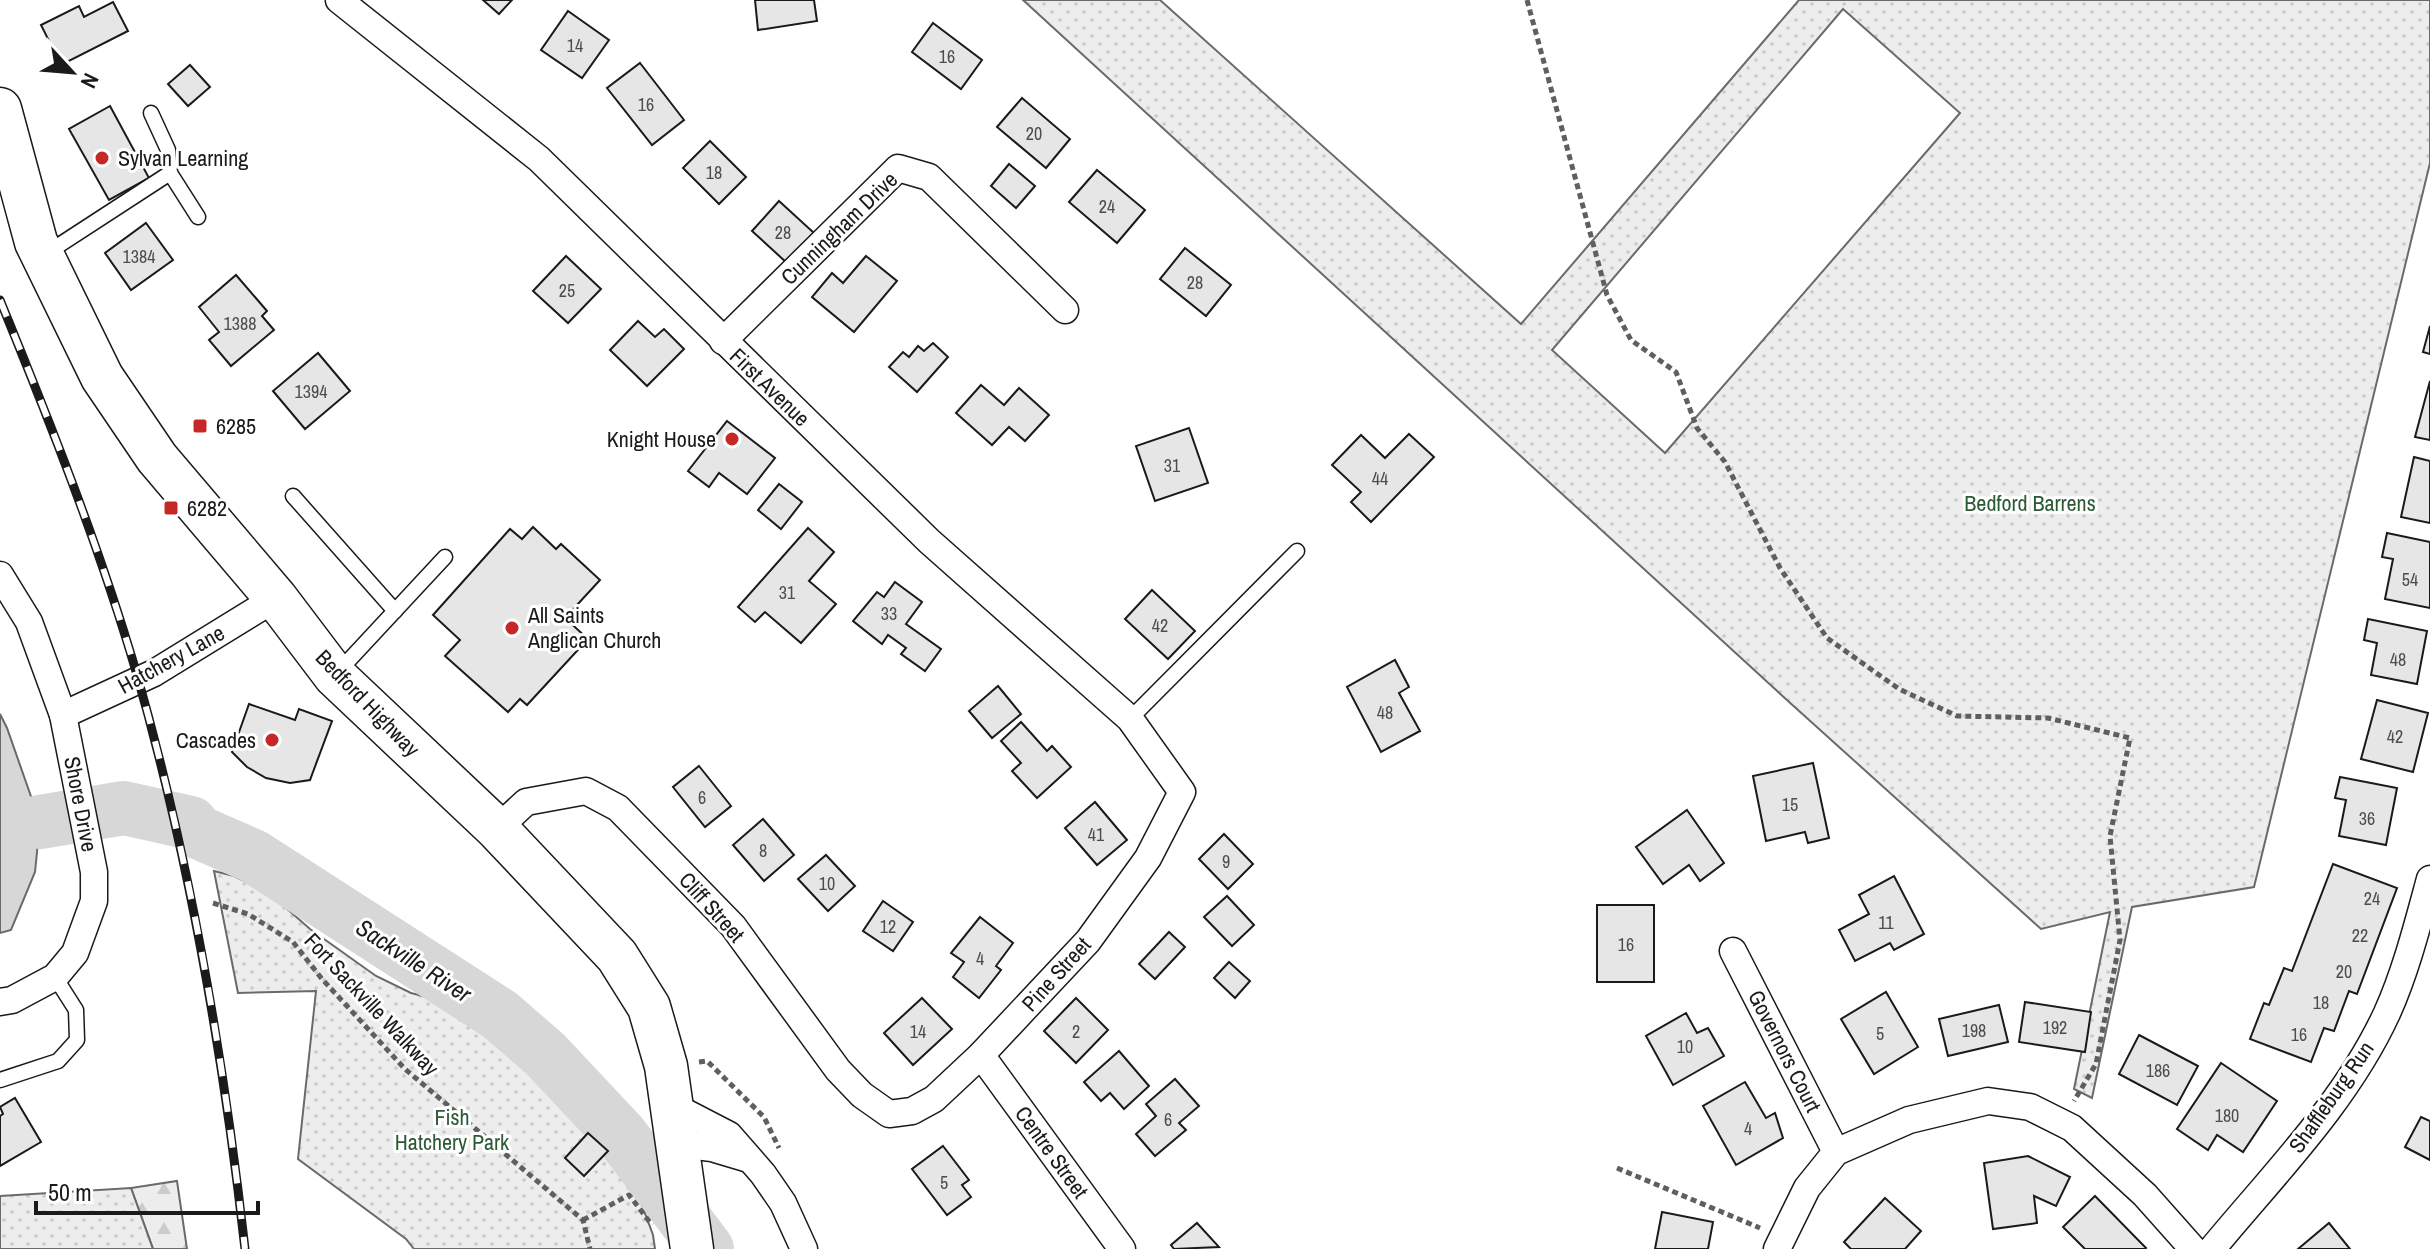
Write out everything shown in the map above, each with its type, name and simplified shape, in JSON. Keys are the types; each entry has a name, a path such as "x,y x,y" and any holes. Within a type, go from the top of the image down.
{"main road":[{"name":"Bedford Highway","path":"0,109 36,242 102,377 157,458 276,598 335,676 497,829 617,956 649,1007 666,1066 692,1249"}],"street":[{"name":"First Avenue","path":"357,5 539,159 929,541 1130,719 1182,792"},
{"name":"Cunningham Drive","path":"723,341 898,168 929,177 1065,310"},
{"name":"Shore Drive","path":"0,575 29,622 63,715 94,872 94,901 75,953 55,977 12,1000 0,1002"},
{"name":"Hatchery Lane","path":"63,715 154,673 276,598"},
{"name":"Cliff Street","path":"497,829 526,802 586,791 618,808 733,926 838,1070 862,1095 889,1114"},
{"name":"Pine Street","path":"889,1114 912,1111 934,1099 981,1055 1088,941 1148,858 1182,792"},
{"name":"Shaffleburg Run","path":"2212,1249 2314,1128 2360,1063 2388,1012 2430,879"},
{"name":"Governors Court","path":"1733,951 1836,1152"},
{"name":"Centre Street","path":"981,1055 1122,1249"},
{"path":"1780,1243 1807,1188 1836,1152 1909,1120 1988,1101 2030,1107 2072,1128 2145,1195 2193,1249"},
{"path":"676,1125 712,1148 750,1159"},
{"path":"676,1125 729,1135 783,1203 804,1249"}],"lane":[{"path":"151,113 168,150 170,173 198,217"},
{"path":"43,256 170,173"},
{"path":"293,496 395,611"},
{"path":"1130,719 1297,551"},
{"path":"335,676 445,557"},
{"path":"0,1080 58,1061 77,1040 76,1010 55,977"}],"path":[{"path":"1527,0 1607,295 1631,340 1676,372 1697,428 1725,462 1780,568 1827,638 1899,689 1957,716 2048,718 2130,738 2110,836 2120,940 2096,1064 2061,1122"},
{"name":"Fort Sackville Walkway","path":"213,903 248,914 293,942 322,979 405,1069 583,1220"},
{"path":"1617,1168 1780,1243"},
{"path":"590,1249 583,1220 629,1195 655,1227"}],"green space":[{"name":"Bedford Barrens","path":"1023,0 1160,0 1521,324 1799,0 2430,0 2430,163 2254,887 2132,907 2092,1098 2074,1089 2110,912 2041,929","holes":["1843,9 1960,113 1665,453 1552,350"]},
{"name":"Fish Hatchery Park","path":"214,871 234,876 269,893 310,929 376,976 411,993 462,1006 491,1019 526,1037 540,1054 554,1060 552,1070 556,1078 624,1156 653,1235 655,1249 414,1249 406,1239 298,1159 316,991 238,993"},
{"path":"177,1181 187,1249 153,1249 131,1188"},
{"path":"131,1188 153,1249 0,1249 0,1196"}],"shaded area":[{"path":"0,714 40,822 35,872 11,930 0,933"}],"building":[{"path":"483,0 512,0 499,14"},
{"path":"755,0 814,0 817,21 758,30"},
{"path":"113,2 128,31 61,65 41,25 79,6 84,17"},
{"path":"568,11 609,40 582,78 541,50"},
{"path":"933,23 982,60 961,89 912,52"},
{"path":"640,63 684,120 652,145 607,88"},
{"path":"190,65 210,87 188,106 168,84"},
{"path":"1022,98 1070,139 1046,168 997,127"},
{"path":"110,106 149,178 109,200 69,129"},
{"path":"710,141 746,177 719,204 683,168"},
{"path":"1009,164 1035,186 1016,208 991,186"},
{"path":"1097,170 1145,210 1117,243 1069,202"},
{"path":"779,201 814,233 787,263 752,231"},
{"path":"146,223 173,260 131,290 105,253"},
{"path":"1185,248 1231,285 1206,316 1160,279"},
{"path":"566,256 601,289 568,323 533,291"},
{"path":"866,256 897,281 854,332 812,297 832,273 843,283"},
{"path":"236,275 267,311 262,316 274,330 231,366 209,340 219,332 199,307"},
{"path":"638,321 655,337 664,329 684,349 647,386 610,350"},
{"path":"2430,326 2430,354 2423,352"},
{"path":"933,343 948,357 917,392 889,367 903,352 909,357 918,346 924,351"},
{"path":"318,353 350,391 305,429 273,391"},
{"path":"2430,381 2430,440 2415,437"},
{"path":"981,385 1004,405 1019,388 1049,415 1025,441 1009,427 992,445 956,413"},
{"name":"Knight House","path":"727,421 775,458 747,494 719,473 709,487 688,471"},
{"path":"1189,428 1208,483 1155,501 1136,446"},
{"path":"1409,434 1434,457 1371,522 1351,502 1361,492 1332,465 1361,435 1385,458"},
{"path":"2414,457 2430,461 2430,523 2401,517"},
{"path":"779,484 802,502 781,529 758,510"},
{"name":"All Saints Anglican Church","path":"533,527 556,549 561,544 600,580 565,618 588,639 527,705 520,699 508,712 445,656 460,640 433,615 510,529 522,539"},
{"path":"808,528 834,552 809,581 836,604 801,643 765,612 755,622 738,607"},
{"path":"2387,533 2430,542 2430,608 2385,599 2393,559 2382,557"},
{"path":"895,582 922,602 906,624 941,649 925,671 901,654 906,648 888,635 882,644 853,621 877,592 884,597"},
{"path":"1152,590 1195,631 1168,659 1125,619"},
{"path":"2368,619 2427,631 2417,684 2371,675 2377,643 2364,640"},
{"path":"1395,660 1409,687 1399,693 1420,731 1381,752 1347,687"},
{"path":"998,686 1021,714 992,738 969,711"},
{"path":"2377,700 2428,713 2413,772 2361,759"},
{"path":"249,704 295,720 299,709 332,721 310,780 290,783 266,778 247,767 232,752"},
{"path":"1021,722 1047,751 1052,746 1071,767 1037,798 1012,771 1021,763 1001,741"},
{"path":"1813,763 1829,838 1808,843 1805,832 1766,841 1753,776"},
{"path":"699,766 731,806 705,827 673,787"},
{"path":"2340,777 2397,788 2386,845 2339,836 2346,800 2335,798"},
{"path":"1095,802 1127,840 1097,865 1065,828"},
{"path":"1687,810 1724,863 1700,881 1689,865 1663,884 1636,847"},
{"path":"763,819 794,855 764,881 733,845"},
{"path":"1224,834 1253,864 1228,889 1199,859"},
{"path":"826,855 855,886 828,911 798,879"},
{"path":"2333,864 2397,888 2357,994 2349,991 2334,1031 2324,1028 2311,1062 2250,1039 2264,1003 2269,1005 2284,968 2292,971"},
{"path":"1894,876 1924,934 1894,950 1890,943 1855,961 1839,930 1869,914 1859,895"},
{"path":"1227,896 1254,925 1232,946 1204,917"},
{"path":"883,901 913,922 893,951 863,931"},
{"path":"1597,905 1654,905 1654,982 1597,982"},
{"path":"980,917 1013,943 996,966 1001,970 979,998 953,977 964,962 951,953"},
{"path":"1169,932 1185,947 1155,979 1139,964"},
{"path":"1229,962 1250,981 1235,998 1214,978"},
{"path":"1886,992 1918,1047 1874,1074 1841,1019"},
{"path":"922,998 952,1029 913,1065 884,1033"},
{"path":"1076,998 1108,1030 1076,1063 1044,1031"},
{"path":"2025,1002 2091,1012 2085,1052 2019,1042"},
{"path":"1999,1005 2008,1042 1948,1056 1939,1019"},
{"path":"1686,1013 1697,1033 1708,1028 1724,1056 1673,1085 1646,1036"},
{"path":"2139,1035 2198,1066 2177,1105 2119,1074"},
{"path":"1119,1051 1149,1086 1124,1109 1110,1093 1101,1101 1084,1082"},
{"path":"2221,1063 2277,1101 2243,1152 2217,1135 2208,1150 2177,1129"},
{"path":"1175,1079 1199,1106 1179,1123 1186,1130 1155,1156 1136,1134 1156,1116 1146,1104"},
{"path":"1745,1082 1766,1118 1775,1113 1783,1138 1736,1165 1703,1106"},
{"path":"15,1098 41,1142 0,1166 0,1116 3,1114 0,1107"},
{"path":"2421,1117 2430,1121 2430,1160 2405,1147"},
{"path":"588,1133 608,1151 584,1176 565,1158"},
{"path":"943,1146 969,1180 962,1185 971,1197 947,1215 912,1169"},
{"path":"2028,1156 2070,1177 2056,1206 2034,1196 2037,1223 1993,1229 1984,1163"},
{"path":"2095,1196 2145,1249 2085,1249 2063,1227"},
{"path":"1885,1198 1921,1231 1905,1249 1851,1249 1844,1242"},
{"path":"1662,1212 1713,1222 1708,1249 1655,1249"},
{"path":"1197,1223 1219,1247 1174,1249 1171,1245"},
{"path":"2329,1223 2350,1249 2298,1249"}],"waterway":[{"name":"Sackville River","path":"40,822 124,808 191,823 198,832 253,856 500,1015 545,1054 621,1135 707,1249"}],"railway":[{"path":"0,300 89,528 121,621 155,740 188,884 215,1029 245,1249"}],"place":[{"name":"Sylvan Learning","path":"102,158"},
{"name":"6285","path":"200,426"},
{"name":"Knight House","path":"732,439"},
{"name":"6282","path":"171,508"},
{"name":"All Saints Anglican Church","path":"512,628"},
{"name":"Cascades","path":"272,740"}]}
